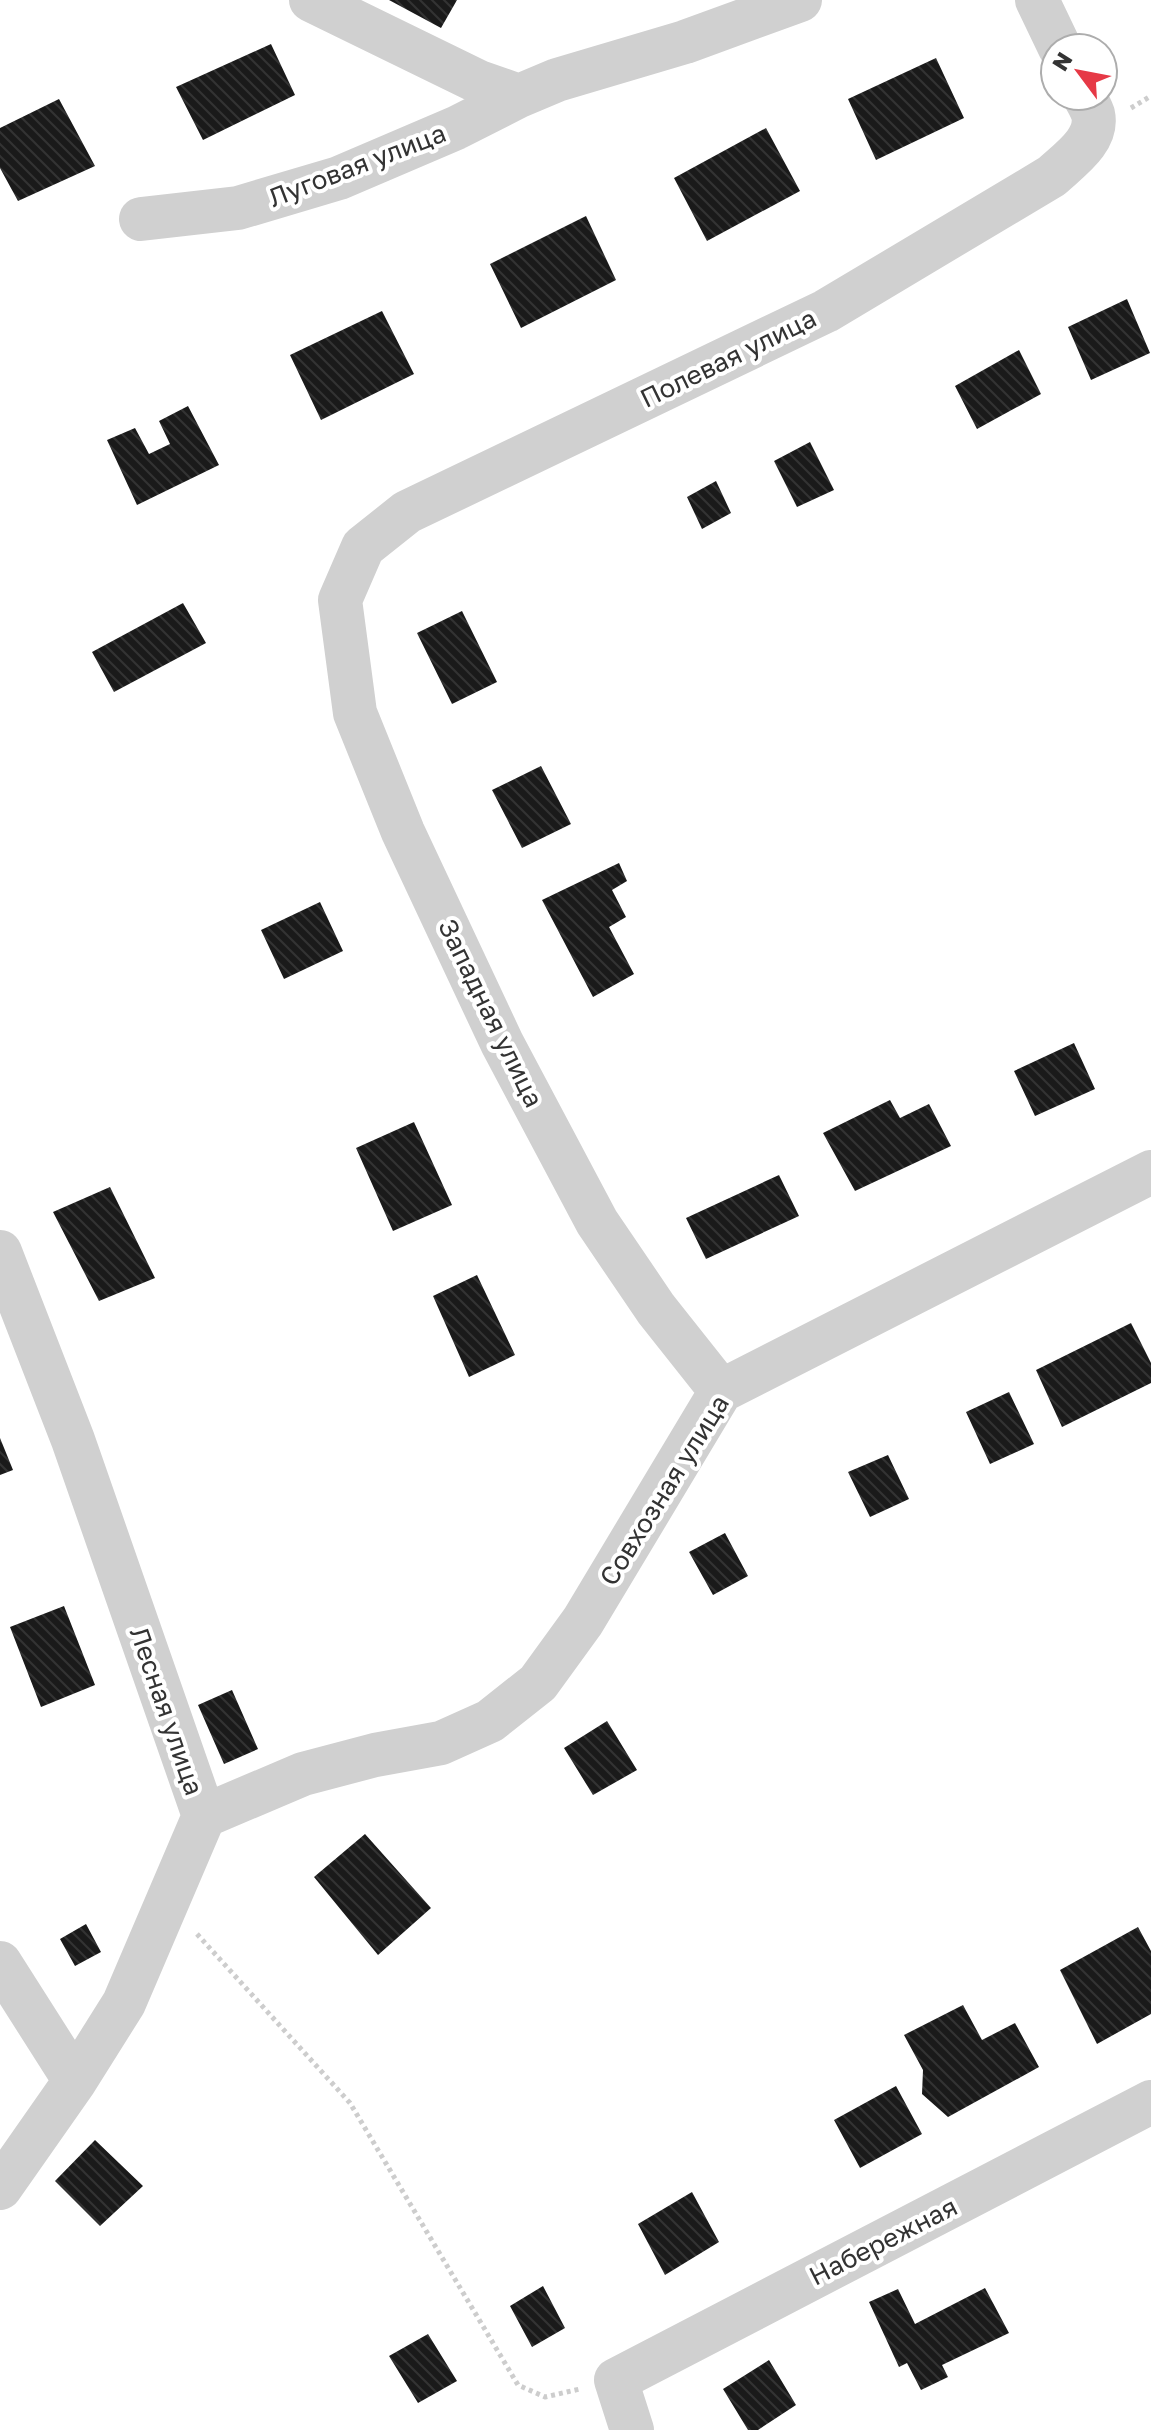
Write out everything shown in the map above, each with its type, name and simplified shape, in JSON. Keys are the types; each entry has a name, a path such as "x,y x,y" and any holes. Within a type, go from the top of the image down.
{"street":[{"path":"311,0 479,82 519,96"},
{"name":"Луговая улица","path":"141,219 238,208 339,178 557,80 685,42 800,0"},
{"path":"1037,0 1052,32"},
{"name":"Полевая улица","path":"340,600 363,547 407,512 826,311 1052,176 1083,147 1093,131 1092,112"},
{"name":"Западная улица","path":"340,600 355,713 403,832 502,1043 597,1222 656,1309 721,1391"},
{"name":"Совхозная улица","path":"204,1816 303,1774 375,1755 441,1743 490,1721 538,1683 583,1621 721,1391 1151,1172"},
{"name":"Лесная улица","path":"0,1252 73,1440 204,1816 124,2003 75,2081 0,2188"},
{"path":"0,1963 75,2081"},
{"name":"Набережная","path":"616,2380 1151,2102"},
{"path":"616,2380 632,2430"}],"path":[{"path":"167,1901 350,2103 518,2385 545,2397 616,2380"}],"building":[{"path":"389,0 457,0 441,28"},
{"path":"271,44 295,95 203,140 176,87"},
{"path":"936,58 964,118 876,160 848,99"},
{"path":"59,99 95,166 18,201 0,168 0,128"},
{"path":"766,128 800,191 707,241 674,178"},
{"path":"586,216 616,280 521,328 490,264"},
{"path":"1127,299 1150,353 1091,380 1068,327"},
{"path":"382,311 414,374 321,420 290,355"},
{"path":"1019,350 1041,394 977,429 955,386"},
{"path":"188,406 219,465 137,505 107,440 135,428 149,454 170,444 159,421"},
{"path":"810,442 834,490 797,507 774,461"},
{"path":"716,481 731,513 702,529 687,497"},
{"path":"183,603 206,643 114,692 92,652"},
{"path":"462,611 497,682 452,704 417,633"},
{"path":"541,766 571,824 522,848 492,790"},
{"path":"619,863 627,881 612,890 626,917 609,927 634,974 593,997 542,900"},
{"path":"320,902 343,951 284,979 261,930"},
{"path":"1074,1043 1095,1089 1035,1116 1014,1071"},
{"path":"890,1100 900,1118 929,1104 951,1146 855,1191 823,1133"},
{"path":"414,1122 452,1205 393,1231 356,1148"},
{"path":"779,1175 799,1216 706,1259 686,1218"},
{"path":"110,1187 155,1278 99,1301 53,1212"},
{"path":"477,1275 515,1355 469,1377 433,1296"},
{"path":"1131,1323 1151,1363 1151,1383 1062,1427 1036,1370"},
{"path":"1009,1392 1034,1444 990,1464 966,1412"},
{"path":"0,1438 13,1470 0,1475"},
{"path":"888,1455 909,1499 870,1517 848,1472"},
{"path":"725,1533 748,1576 713,1595 689,1552"},
{"path":"64,1606 95,1685 41,1707 10,1627"},
{"path":"232,1690 258,1749 224,1764 198,1705"},
{"path":"607,1721 637,1770 593,1795 564,1748"},
{"path":"365,1834 431,1908 378,1955 314,1877"},
{"path":"86,1924 101,1952 75,1966 60,1939"},
{"path":"1138,1927 1151,1951 1151,2014 1097,2044 1060,1970"},
{"path":"963,2005 982,2040 1015,2023 1039,2067 948,2117 922,2094 923,2070 904,2035"},
{"path":"896,2086 922,2134 860,2168 834,2120"},
{"path":"95,2140 143,2186 100,2226 55,2181"},
{"path":"692,2192 719,2242 665,2275 638,2224"},
{"path":"543,2286 565,2328 532,2347 510,2306"},
{"path":"985,2288 1009,2333 942,2365 948,2377 921,2390 907,2363 899,2367 869,2302 898,2289 915,2324"},
{"path":"428,2334 457,2381 418,2403 389,2356"},
{"path":"769,2360 796,2405 758,2430 748,2430 723,2389"}]}
